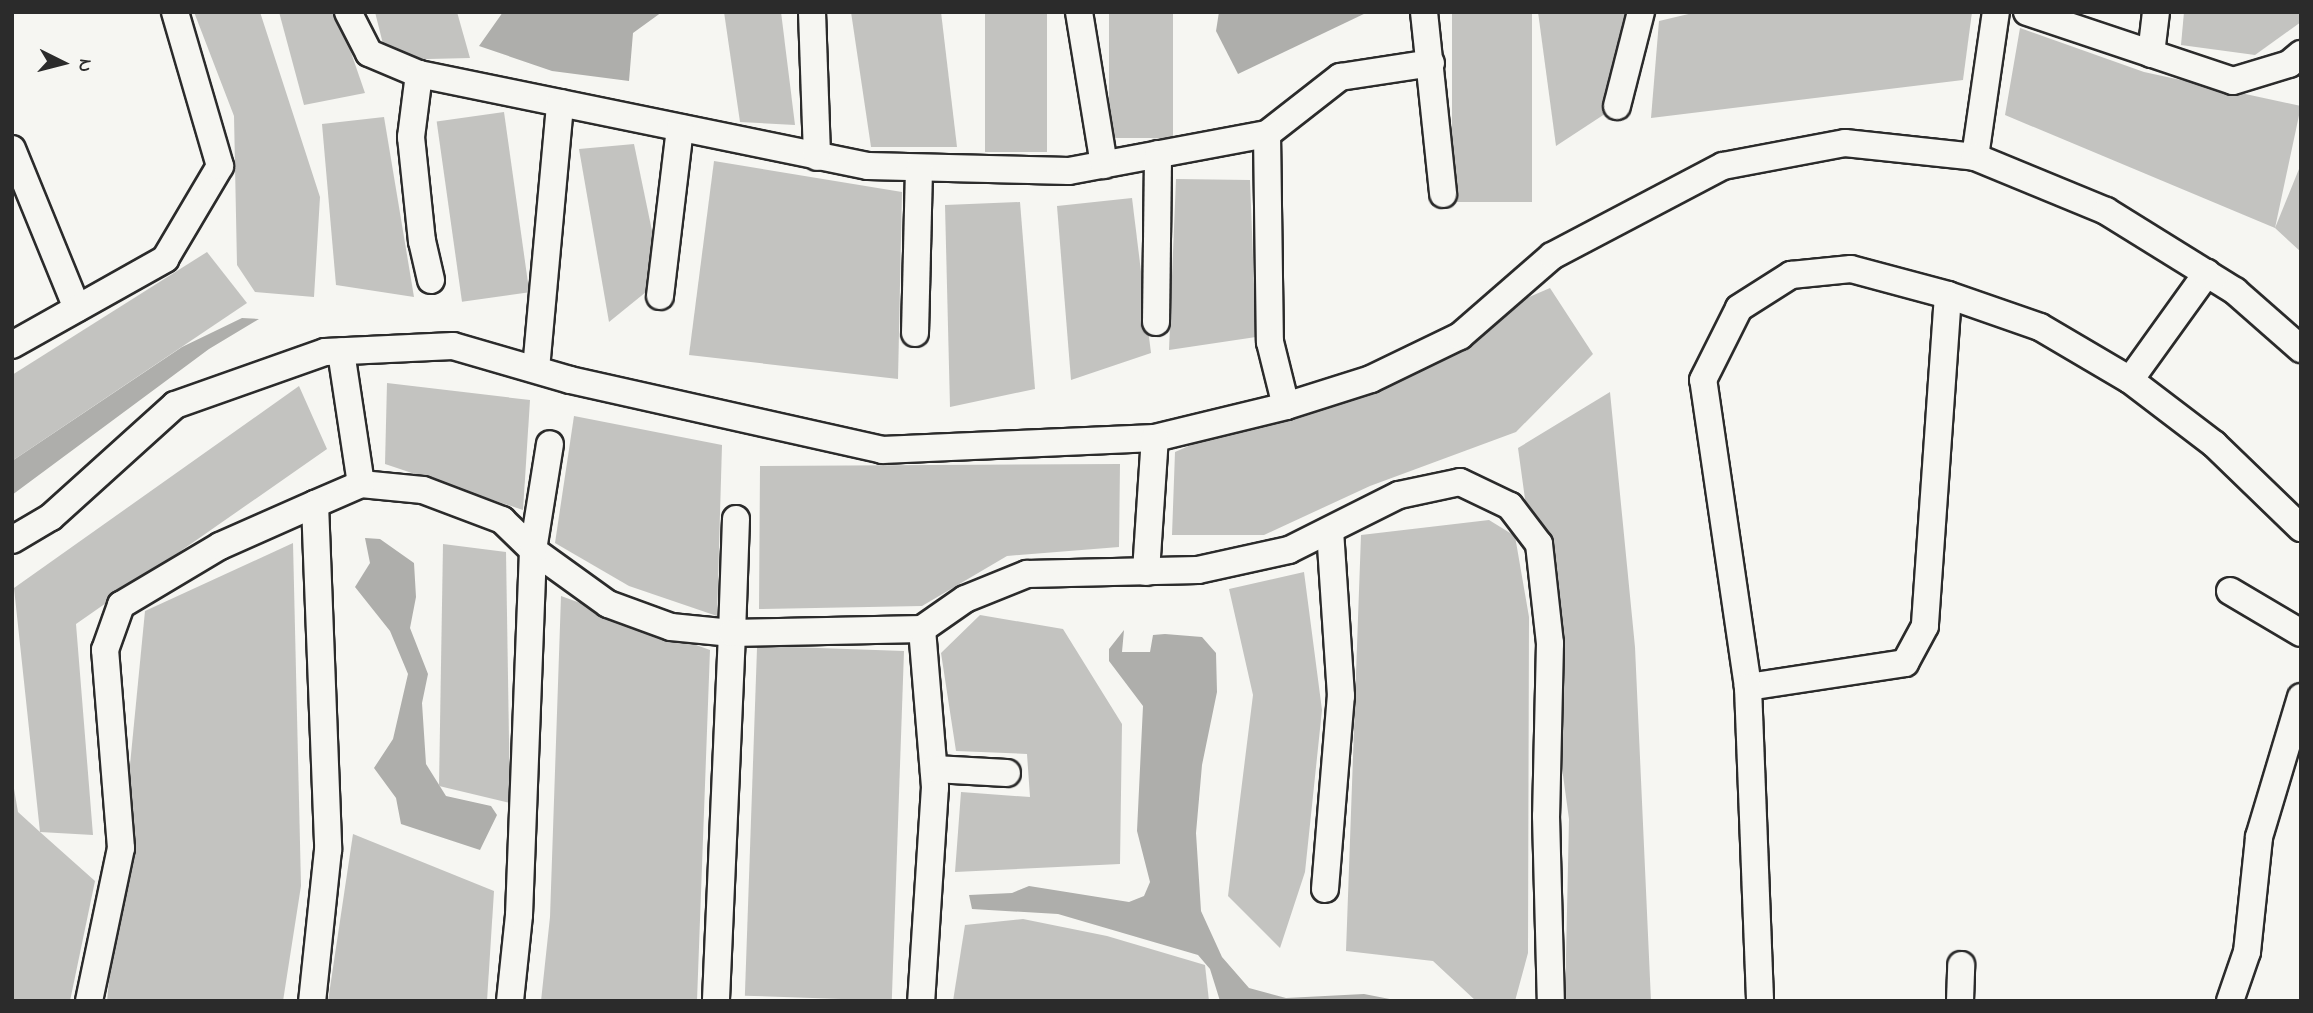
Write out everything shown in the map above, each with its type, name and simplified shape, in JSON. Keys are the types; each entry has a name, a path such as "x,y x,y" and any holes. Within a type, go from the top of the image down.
{"street":[{"path":"12,345 165,259 220,166 175,12"},
{"path":"348,12 369,53 419,74 817,157 919,168 1069,171 1267,134 1340,77 1431,63"},
{"path":"812,12 817,157"},
{"path":"1079,12 1104,164"},
{"path":"1424,12 1443,194"},
{"path":"1617,106 1641,12"},
{"path":"1975,157 1996,12"},
{"path":"2027,12 2233,81 2289,64 2301,54"},
{"path":"2151,54 2156,12"},
{"path":"419,74 411,136 422,240 431,280"},
{"path":"536,369 560,103"},
{"path":"660,296 680,128"},
{"path":"1267,134 1270,341 1286,406"},
{"path":"12,540 51,517 175,405 326,352 453,346 536,369 882,450 1155,438 1286,406 1371,379 1460,335 1552,257 1723,166 1846,143 1975,157 2106,211 2235,291 2301,349"},
{"path":"12,149 77,308"},
{"path":"1156,322 1158,155"},
{"path":"915,333 919,168"},
{"path":"1760,1001 1748,687 1703,380 1739,308 1791,275 1851,269 1948,295 2040,327 2130,380 2214,444 2301,528"},
{"path":"2130,380 2207,273"},
{"path":"1748,687 1905,663 1925,626 1948,295"},
{"path":"341,351 361,484"},
{"path":"1146,572 1155,438"},
{"path":"510,1001 519,915 533,550 550,444"},
{"path":"89,1001 121,848 105,650 121,606 220,546 361,484 423,490 502,520 533,550 608,604 671,627 732,633 922,629 965,599 1027,574 1198,570 1289,550 1399,495 1460,482 1510,506 1539,544 1550,643 1546,816 1551,1001"},
{"path":"312,1001 328,850 314,504"},
{"path":"716,1001 736,519"},
{"path":"1325,889 1341,696 1330,530"},
{"path":"2230,591 2301,633"},
{"path":"921,1001 934,769 922,629"},
{"path":"2230,1001 2246,952 2259,837 2301,696"},
{"path":"934,769 1007,773"},
{"path":"1960,1001 1961,965"}],"shaded area":[{"path":"503,12 662,12 633,33 629,81 552,71 479,46"},
{"path":"1219,12 1368,12 1238,74 1216,31"},
{"path":"242,318 259,319 209,349 12,495 12,461 182,347"},
{"path":"365,538 380,539 414,563 416,597 410,628 428,674 422,703 426,764 446,796 491,806 497,815 480,850 401,824 396,798 374,768 393,739 408,674 390,631 355,587 370,563"},
{"path":"1124,630 1122,652 1150,652 1153,635 1165,634 1202,637 1216,653 1217,692 1202,765 1196,833 1201,911 1222,957 1249,988 1286,998 1364,994 1400,1001 1220,1001 1210,969 1198,955 1058,914 972,909 969,895 1012,893 1029,886 1129,902 1144,896 1150,882 1137,831 1143,706 1109,661 1109,649"}],"building":[{"path":"194,12 260,12 320,197 314,297 255,292 237,265 234,116"},
{"path":"279,12 337,12 365,93 304,105"},
{"path":"375,12 457,12 470,58 387,60"},
{"path":"724,12 781,12 795,125 740,122"},
{"path":"851,12 941,12 957,147 871,147"},
{"path":"985,12 1047,12 1047,152 985,152"},
{"path":"1109,12 1173,12 1173,138 1109,138"},
{"path":"1452,12 1532,12 1532,202 1452,202"},
{"path":"1538,12 1636,12 1617,106 1556,146"},
{"path":"1697,12 1972,12 1963,80 1651,118 1659,21"},
{"path":"2184,12 2301,12 2301,22 2255,55 2181,45"},
{"path":"2020,28 2144,72 2301,106 2275,228 2005,115"},
{"path":"504,112 529,292 462,302 437,121"},
{"path":"384,117 414,297 336,285 322,124"},
{"path":"634,144 662,279 609,322 579,149"},
{"path":"714,161 902,192 898,379 689,355"},
{"path":"2301,164 2301,252 2275,228"},
{"path":"1176,179 1250,180 1256,337 1169,350"},
{"path":"1132,198 1151,353 1071,380 1057,206"},
{"path":"1020,202 1035,389 950,407 945,205"},
{"path":"207,252 247,303 12,461 12,375"},
{"path":"1550,288 1593,354 1516,432 1370,486 1264,535 1172,535 1175,452"},
{"path":"387,383 530,400 523,510 385,464"},
{"path":"299,386 327,449 76,624 93,835 40,832 14,588"},
{"path":"1610,392 1635,647 1651,1001 1565,1001 1569,819 1518,448"},
{"path":"574,416 722,445 717,616 629,586 555,543"},
{"path":"1120,464 1119,547 1007,556 922,606 759,609 760,466"},
{"path":"1489,520 1515,536 1529,617 1528,953 1515,1001 1476,1001 1433,961 1346,951 1361,535"},
{"path":"293,543 301,886 283,1001 107,1001 145,611"},
{"path":"443,544 506,552 510,803 439,786"},
{"path":"1304,572 1322,710 1305,872 1280,948 1228,896 1253,695 1229,589"},
{"path":"561,596 710,650 697,1001 541,1001 550,917"},
{"path":"980,615 1063,629 1122,724 1120,864 955,872 961,792 1030,797 1027,754 956,751 941,653"},
{"path":"757,646 904,651 892,1001 745,996"},
{"path":"12,777 18,812 95,881 70,1001 12,1001"},
{"path":"353,834 494,891 487,1001 328,1001"},
{"path":"1023,919 1107,936 1205,965 1209,1001 953,1001 965,925"}]}
